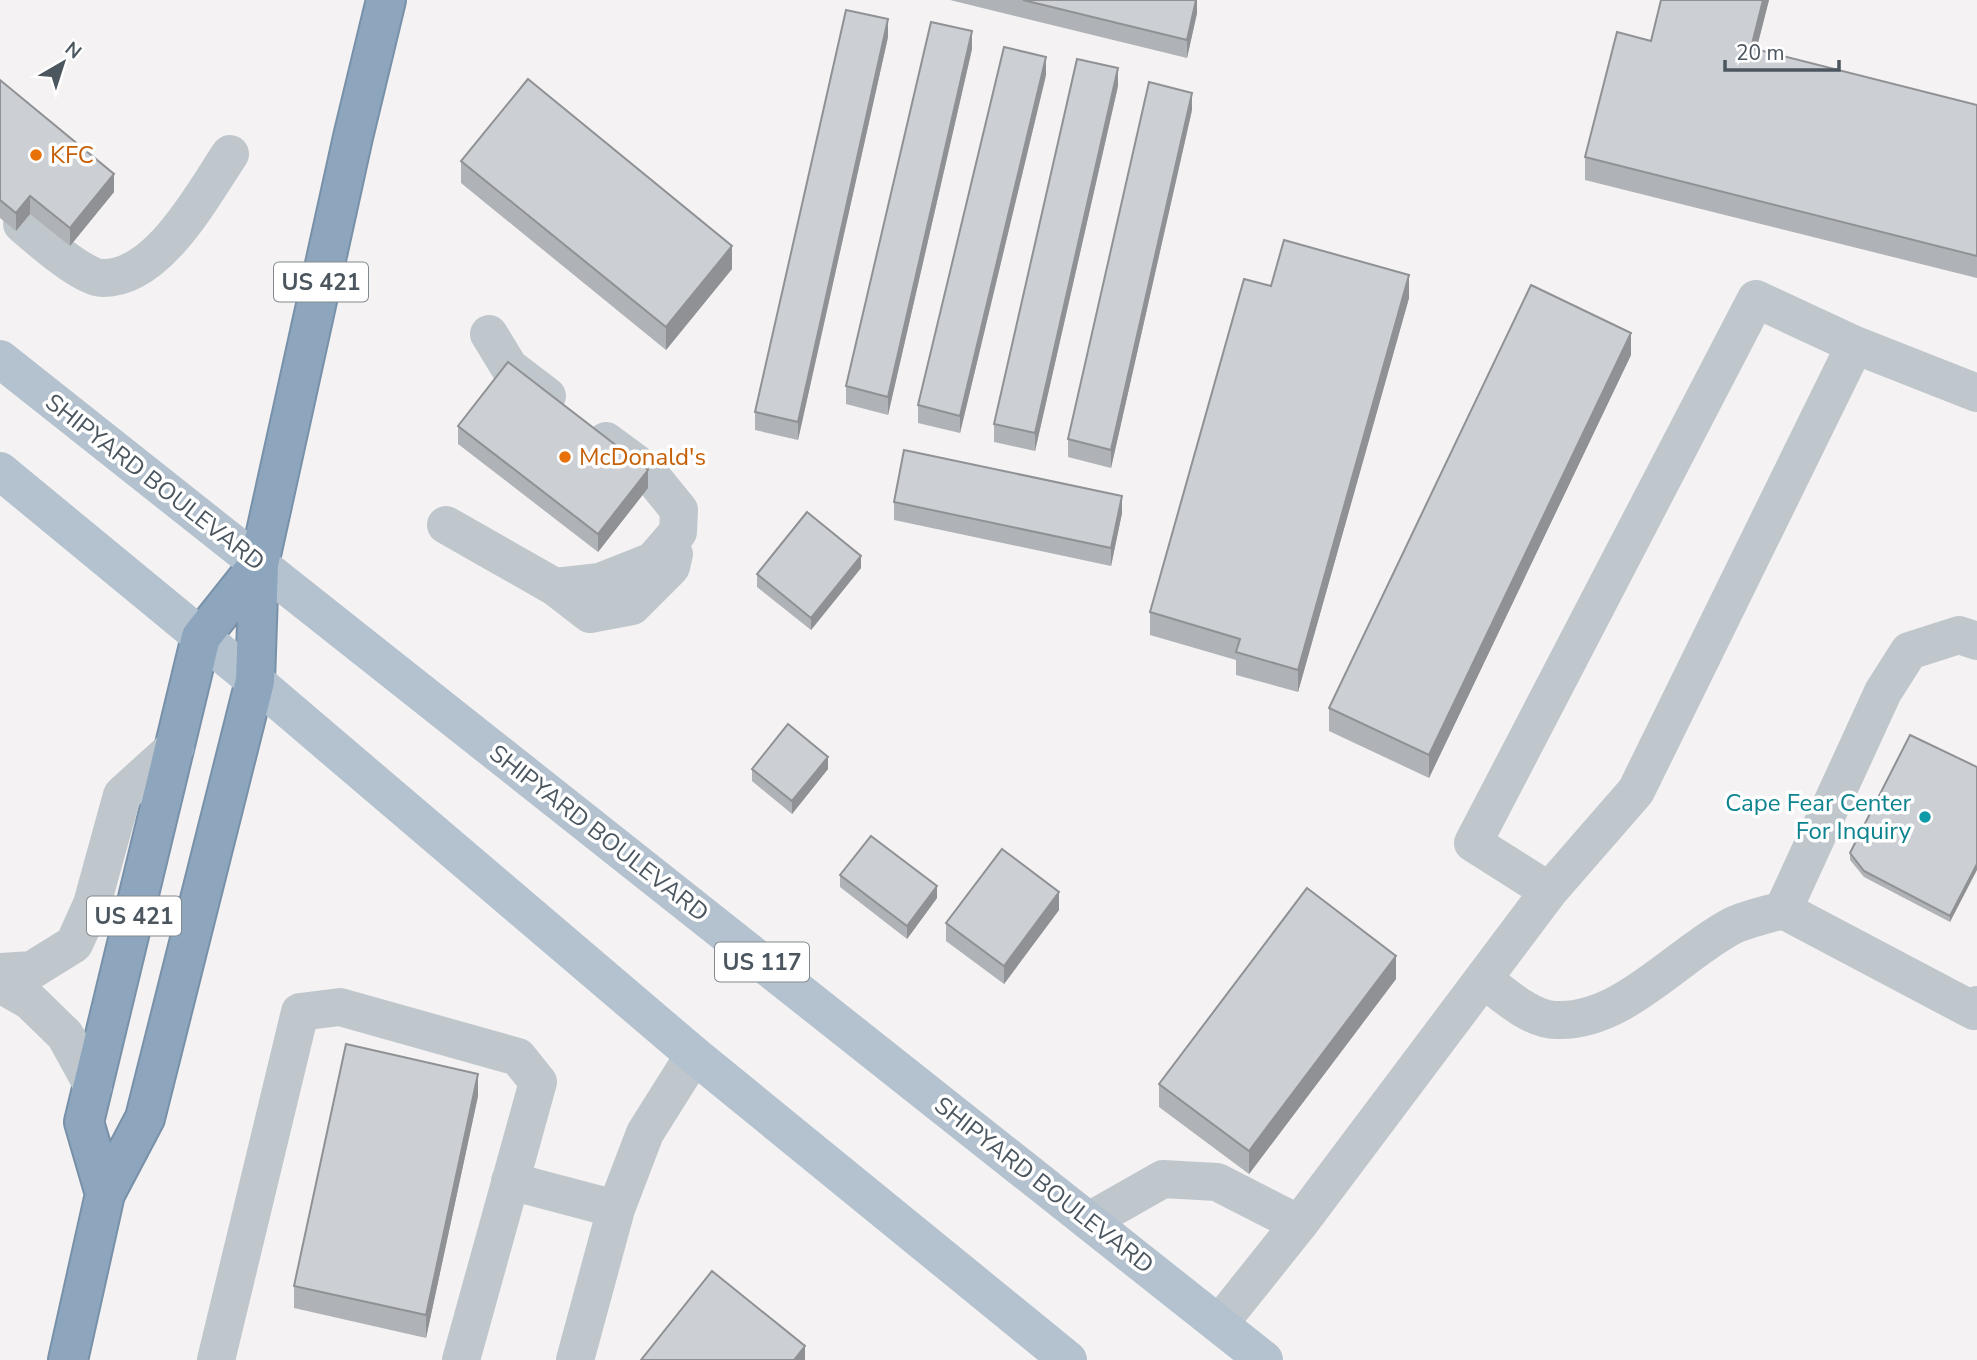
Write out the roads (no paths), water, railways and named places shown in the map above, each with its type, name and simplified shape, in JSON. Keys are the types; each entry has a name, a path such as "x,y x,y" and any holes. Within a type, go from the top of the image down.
{"highway":[{"name":"US 421","path":"68,1360 105,1194 145,1118 255,681 259,564 386,0"},
{"name":"US 421","path":"105,1194 84,1122 201,637 259,564"}],"main road":[{"name":"SHIPYARD BOULEVARD","path":"0,359 1264,1360"},
{"path":"0,471 255,681 694,1055 1068,1360"}],"lane":[{"path":"22,224 66,260 100,278 128,273 156,255 194,207 230,154"},
{"path":"1549,891 1473,844 1756,299 1856,345 1977,393"},
{"path":"446,525 555,587 600,582 653,561 678,532 679,510 648,472 509,368 489,334"},
{"path":"1219,1324 1299,1224 1549,891 1636,791 1856,345"},
{"path":"1783,910 1883,692 1909,651 1959,635 1977,641"},
{"path":"0,972 32,970 74,944 92,904 122,795 175,747"},
{"path":"1483,979 1525,1010 1555,1021 1589,1016 1619,1005 1733,926 1783,910 1974,1011 1977,1005"},
{"path":"0,984 30,1001 65,1035 93,1086"},
{"path":"216,1360 300,1012 340,1007 518,1058 538,1082 461,1360"},
{"path":"575,1360 616,1209 645,1133 694,1055"},
{"path":"1088,1221 1163,1180 1217,1182 1299,1224"},
{"path":"510,1181 616,1209"}],"place":[{"name":"KFC","path":"36,155"},
{"name":"McDonald's","path":"565,457"},
{"name":"Cape Fear Center For Inquiry","path":"1925,817"}]}
